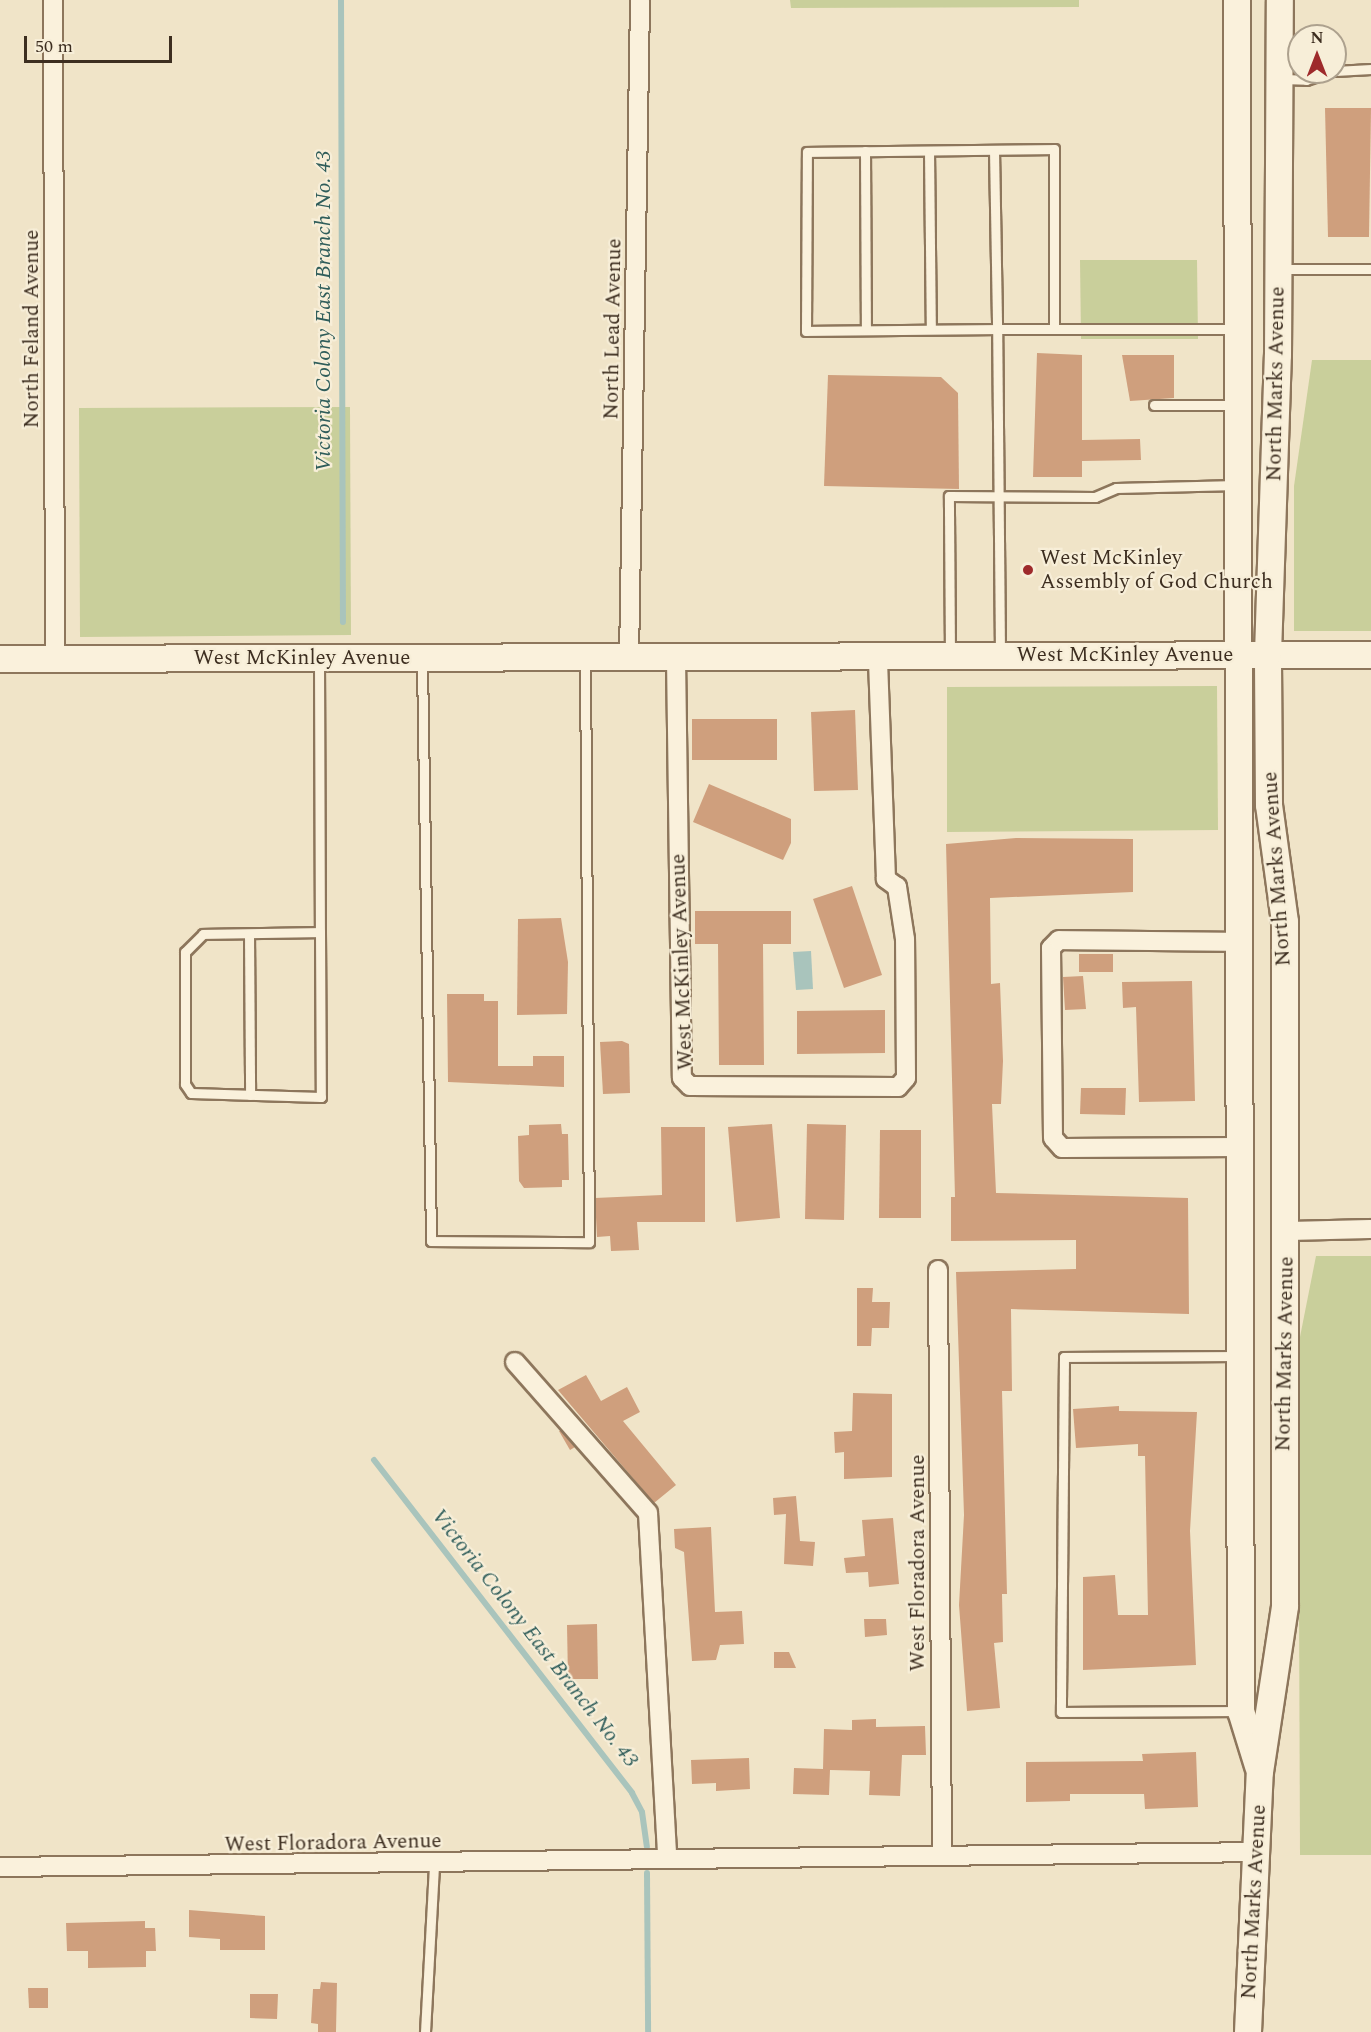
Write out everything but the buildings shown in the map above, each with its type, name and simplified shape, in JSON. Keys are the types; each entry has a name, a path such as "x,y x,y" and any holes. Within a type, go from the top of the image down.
{"main road":[{"name":"North Marks Avenue","path":"1237,0 1241,654 1241,1711 1260,1772"},
{"path":"1261,0 1280,10"},
{"name":"North Marks Avenue","path":"1248,2032 1260,1772 1285,1606 1283,1301 1288,1231 1285,922 1269,805 1268,654 1279,269 1280,10"},
{"name":"West McKinley Avenue","path":"0,658 629,659 1371,655"}],"street":[{"name":"North Feland Avenue","path":"53,0 55,658"},
{"name":"North Lead Avenue","path":"629,659 640,0"},
{"name":"West McKinley Avenue","path":"676,658 682,1078 690,1086 898,1087 906,1078 905,939 897,887 886,879 878,657"},
{"name":"North Marks Avenue","path":"1240,1147 1062,1148 1053,1137 1051,948 1059,940 1241,942"},
{"path":"1288,1231 1371,1228"},
{"name":"West Floradora Avenue","path":"938,1270 942,1856"},
{"path":"515,1362 648,1513 667,1858"},
{"name":"West Floradora Avenue","path":"0,1867 434,1864 667,1858 1256,1852"}],"lane":[{"path":"1347,70 1371,69"},
{"path":"1280,79 1287,79"},
{"path":"1054,327 1054,149 807,152 806,331 1054,327 1239,329"},
{"path":"994,150 1000,656"},
{"path":"865,151 866,330"},
{"path":"929,151 931,329"},
{"path":"1279,269 1371,269"},
{"path":"1154,405 1240,405"},
{"path":"950,656 949,496 999,494 1095,497 1116,488 1240,484"},
{"path":"319,658 321,1096 191,1093 185,1084 185,952 203,934 320,932"},
{"path":"422,658 431,1241 577,1242 589,1242 585,659"},
{"path":"249,934 250,1095"},
{"path":"1240,1356 1064,1357 1061,1712 1241,1711"},
{"path":"425,2032 434,1864"}],"green space":[{"path":"790,0 1079,0 1079,7 791,8"},
{"path":"1080,260 1197,260 1198,339 1081,339"},
{"path":"1312,360 1371,360 1371,631 1294,631 1294,486"},
{"path":"350,407 351,635 80,637 79,408"},
{"path":"1217,686 1218,830 947,832 947,687"},
{"path":"1316,1256 1371,1256 1371,1855 1300,1855 1298,1347"}],"water":[{"path":"811,951 813,989 796,990 793,952"}],"waterway":[{"name":"Victoria Colony East Branch No. 43","path":"341,0 343,622"},
{"name":"Victoria Colony East Branch No. 43","path":"374,1460 632,1793 642,1812 647,1847"},
{"name":"Victoria Colony East Branch No. 43","path":"647,1873 648,2032"}],"place":[{"name":"West McKinley Assembly of God Church","path":"1028,570"}]}
